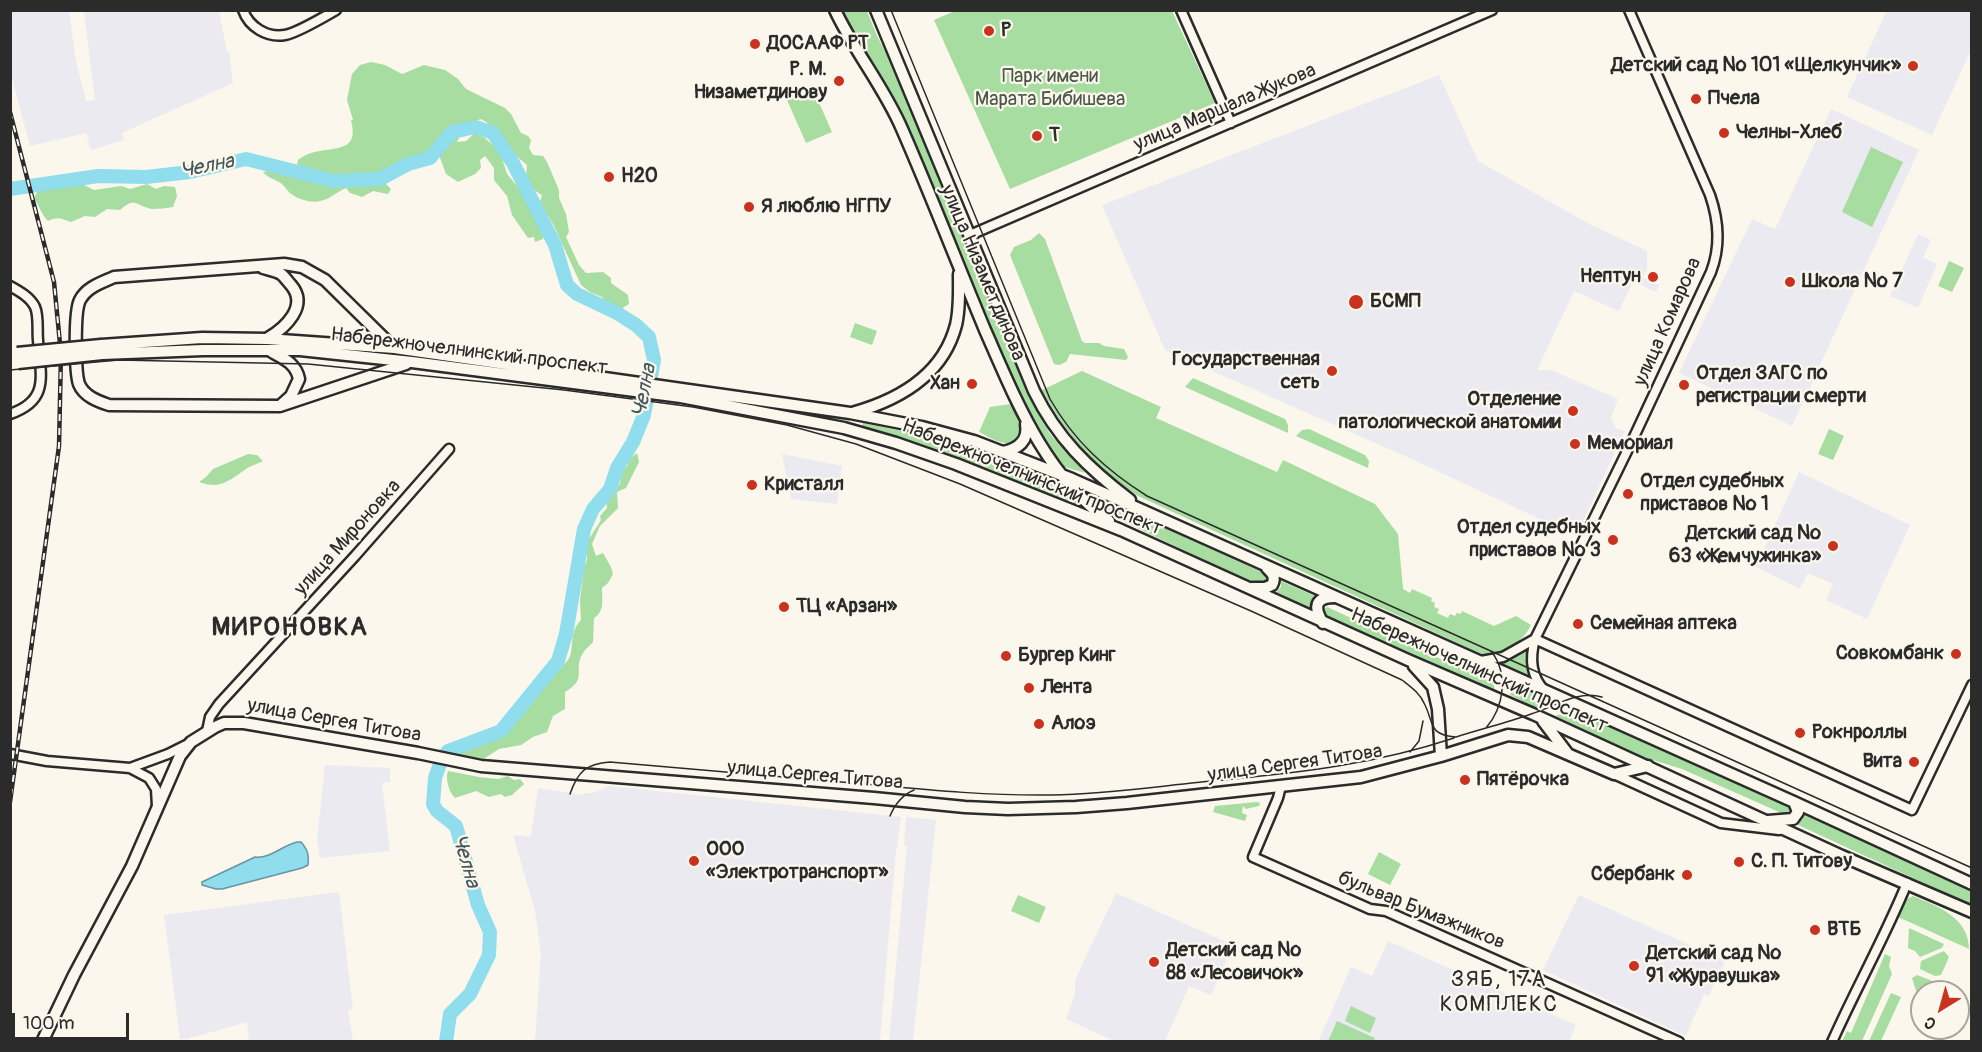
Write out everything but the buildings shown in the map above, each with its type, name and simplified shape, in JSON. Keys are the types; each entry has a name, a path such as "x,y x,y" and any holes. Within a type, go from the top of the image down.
{"main road":[{"name":"улица Низаметдинова","path":"876,10 1044,411 1075,453 1101,478 1142,510"},
{"name":"улица Низаметдинова","path":"837,14 901,126 1025,421 1061,475 1086,502 1121,530"},
{"path":"394,348 325,280 302,267 284,264 114,277 93,286 80,300 76,318 79,383 95,400 108,405 280,406 412,362"},
{"path":"260,266 282,275 295,290 297,306 291,319 280,331 267,339"},
{"path":"850,413 879,405 914,386 935,367 948,345 956,324 959,305 959,268"},
{"name":"Набережночелнинский проспект","path":"14,358 202,338 267,339 394,348 593,381"},
{"name":"Набережночелнинский проспект","path":"101,350 300,350 593,381 850,413 956,436 1061,475 1142,510 1794,802 1971,884"},
{"path":"269,350 285,358 296,368 299,379 291,396 280,406"},
{"name":"Набережночелнинский проспект","path":"681,392 825,424 896,443 956,464 1121,530 1971,912"},
{"path":"1002,452 1012,450 1023,442 1027,431 1025,421"},
{"path":"1249,589 1265,588 1272,585 1275,580 1274,574 1262,564"},
{"path":"1323,622 1317,612 1317,606 1326,597 1336,597"},
{"path":"1408,660 1433,687 1438,709 1441,756"},
{"path":"1541,718 1568,754"},
{"name":"улица Сергея Титова","path":"191,742 224,723 244,723 481,766 1008,809 1127,803 1361,777 1508,735 1528,737 1614,774"},
{"path":"42,1041 132,866 180,756 191,742"},
{"path":"1614,774 1648,766"},
{"path":"1765,821 1793,819 1798,812 1794,802"},
{"path":"1956,877 1971,878"}],"street":[{"path":"243,10 248,21 270,35 286,35 336,10"},
{"path":"1181,10 1231,123"},
{"name":"улица Маршала Жукова","path":"970,235 1492,10"},
{"name":"улица Комарова","path":"1535,639 1643,419 1711,272 1718,245 1717,221 1710,195 1629,10"},
{"path":"10,286 24,294 35,308 41,386 34,400 21,410 10,414"},
{"name":"улица Мироновка","path":"207,731 210,717 219,704 355,556 448,449"},
{"path":"1479,662 1503,657 1535,639"},
{"path":"1535,639 1912,810 1971,685"},
{"path":"1535,639 1532,665 1535,677 1546,692"},
{"path":"130,768 168,754 191,742"},
{"path":"10,754 47,761 130,768 149,778 156,789 157,806"},
{"path":"1614,774 1721,823 1785,830"},
{"name":"бульвар Бумажников","path":"1281,786 1253,857 1370,909 1386,910 1679,1041"},
{"path":"1832,1041 1893,918 1907,883"}],"shaded area":[{"name":"Детский сад № 101 «Щелкунчик»","path":"1887,10 1971,11 1971,50 1932,135 1847,97"},
{"path":"11,11 69,11 76,61 86,101 95,100 84,11 219,11 227,52 229,52 233,83 122,133 124,140 91,150 86,133 30,146 11,75"},
{"name":"БСМП","path":"1439,75 1478,161 1591,225 1647,251 1647,269 1643,278 1659,285 1656,292 1633,281 1619,311 1574,291 1537,370 1551,370 1618,399 1611,418 1616,428 1625,431 1576,536 1416,461 1165,350 1102,205"},
{"name":"Школа № 7","path":"1831,109 1919,150 1792,426 1679,373 1752,219 1775,229"},
{"path":"1918,234 1931,240 1923,258 1937,264 1918,308 1890,296"},
{"path":"782,454 842,466 837,504 791,499"},
{"name":"Детский сад № 63 «Жемчужинка»","path":"1799,472 1910,525 1867,619 1826,600 1833,584 1808,573 1800,589 1756,567"},
{"path":"325,765 390,768 390,782 382,783 390,851 320,858 317,840"},
{"path":"610,786 901,817 895,860 880,1041 535,1041 541,953 535,911 513,835 531,837 538,788 584,795 584,793 593,793"},
{"path":"906,817 936,820 913,1041 889,1041 907,846 904,845"},
{"path":"339,892 353,1010 348,1010 353,1041 249,1041 247,1022 180,1039 164,915"},
{"name":"Детский сад № 88 «Лесовичок»","path":"1116,893 1233,945 1211,995 1189,986 1165,1041 1114,1041 1066,1019 1075,994 1075,980"},
{"name":"Детский сад № 91 «Журавушка»","path":"1579,895 1725,961 1709,996 1704,994 1686,1036 1543,970"},
{"path":"1388,941 1576,1025 1569,1041 1318,1042 1351,967 1372,976"}],"green space":[{"name":"Парк имени Марата Бибишева","path":"957,10 990,12 994,10 1172,11 1215,103 1010,189 934,20"},
{"path":"839,11 867,11 896,72 1030,398 1050,434 1085,473 1058,465 1020,401 909,132"},
{"path":"371,62 385,65 402,74 424,65 445,70 458,79 466,89 505,108 511,114 521,133 531,140 529,148 533,155 543,156 547,162 566,214 569,232 566,237 579,265 586,273 603,272 611,278 611,283 628,295 629,304 618,311 602,297 581,285 554,226 540,202 542,195 529,183 527,165 508,149 497,131 480,119 470,124 451,126 431,150 423,165 390,178 371,174 329,174 297,165 298,160 305,155 341,147 350,141 353,129 351,120 353,120 347,100 352,74 360,65"},
{"path":"813,89 832,132 806,143 787,100"},
{"path":"475,133 485,138 500,152 507,174 523,193 543,229 543,239 535,242 534,237 528,238 512,215 507,196 494,180 494,168 485,156 480,160 481,168 475,174 458,182 446,174 439,155 444,150 445,142 453,134 460,136 457,142 466,141"},
{"path":"1871,147 1903,162 1872,227 1842,212"},
{"path":"274,170 302,180 345,183 351,177 359,177 362,184 384,182 391,189 388,194 373,191 362,197 350,193 346,188 324,200 310,201 291,194 281,183 263,172"},
{"path":"82,184 94,190 121,186 130,189 147,184 156,189 164,186 175,187 177,196 173,207 152,209 133,203 120,210 107,209 95,217 85,216 71,222 57,218 48,221 34,198 38,190"},
{"path":"1039,233 1045,239 1082,341 1124,349 1128,357 1126,360 1070,354 1066,362 1059,365 1054,364 1010,255 1014,247 1031,240"},
{"path":"1949,261 1964,268 1952,292 1938,286"},
{"path":"855,323 877,331 872,345 850,337"},
{"path":"1082,371 1161,407 1156,418 1277,472 1283,460 1375,504 1398,534 1403,589 1410,593 1412,589 1432,598 1431,601 1435,603 1434,607 1439,609 1437,613 1448,618 1450,614 1455,616 1457,613 1461,614 1462,611 1494,626 1516,616 1531,625 1528,631 1513,646 1486,656 1138,496 1122,485 1083,449 1061,422 1042,390"},
{"path":"1193,378 1285,419 1288,433 1185,387"},
{"path":"1011,404 1021,426 1019,440 1003,443 979,432 990,407"},
{"path":"863,423 968,445 1054,477 1092,514 969,462 862,426"},
{"path":"1309,429 1365,455 1369,461 1368,468 1296,436 1302,430"},
{"path":"1829,429 1844,436 1833,460 1818,454"},
{"path":"637,453 639,462 626,488 617,492 618,508 600,526 592,544 596,556 603,553 613,574 602,588 601,609 594,618 593,642 580,659 576,682 565,692 565,709 553,716 547,732 521,745 499,749 485,758 461,760 457,754 503,735 536,697 554,671 561,669 569,659 574,631 581,620 580,601 587,560 586,548 601,520 600,516 607,508 606,501 620,484 622,472 628,465 628,460"},
{"path":"248,454 257,455 263,461 218,485 199,482 213,469"},
{"path":"1077,488 1266,574 1267,580 1259,586 1114,517"},
{"path":"1281,581 1319,598 1313,611 1275,593 1281,587"},
{"path":"1327,607 1441,659 1493,677 1495,693 1322,615 1322,609"},
{"path":"1526,649 1527,670 1531,678 1503,665 1501,661"},
{"path":"1509,681 1556,702 1539,709 1510,695"},
{"path":"1574,710 1791,807 1793,812 1788,816 1682,769 1643,757 1555,716"},
{"path":"448,771 498,779 508,776 514,780 520,779 524,784 512,795 505,797 501,794 489,797 476,791 455,798 448,785"},
{"path":"1260,803 1259,806 1246,809 1243,806 1242,813 1247,815 1245,821 1213,812 1215,806"},
{"path":"1803,813 1971,889 1971,905 1796,824"},
{"path":"1379,852 1401,864 1390,885 1368,874"},
{"path":"1018,895 1046,907 1039,923 1011,911"},
{"path":"1913,896 1942,909 1958,921 1968,938 1969,949 1896,916 1903,901"},
{"path":"1909,928 1944,944 1942,948 1920,957 1908,948"},
{"path":"1944,951 1949,957 1941,975 1935,976 1920,969 1921,961"},
{"path":"1885,954 1891,957 1889,966 1892,974 1862,1041 1842,1041 1847,1031 1851,1033"},
{"path":"1917,975 1930,980 1913,980"},
{"path":"1891,993 1901,997 1881,1041 1869,1041"},
{"path":"1351,1006 1376,1018 1370,1033 1345,1021"},
{"path":"1337,1021 1375,1038 1374,1041 1328,1041"}],"water":[{"path":"301,842 308,855 308,865 302,868 222,889 202,885 202,882 255,857 266,856"}],"waterway":[{"name":"Челна","path":"10,189 98,176 146,177 190,172 246,159 334,181 380,179 408,164 430,158 452,132 476,127 493,133 513,163 555,245 567,285 577,294 636,325 649,337 654,360 644,415 633,442 617,468 610,489 593,509 584,529 566,634 558,661 501,731 448,751 442,758 435,778 433,804 437,811 456,826 478,905 490,932 489,955 470,994 450,1014 446,1042"}],"tram line":[{"path":"891,10 1050,399 1080,441 1118,476 1147,496 1972,868"},
{"path":"10,370 118,360 308,364 564,390 693,407 787,425 856,444 960,484 1251,611 1402,680 1421,697 1433,727 1441,734 1456,737 1540,711 1574,697 1592,695 1602,697"},
{"path":"1486,728 1497,710 1502,690 1500,670 1491,651"},
{"path":"1410,752 1419,741 1423,721"},
{"path":"570,794 576,780 584,770 610,762 927,790 1027,795 1095,793 1339,766 1368,761 1454,738"},
{"path":"890,816 899,800 914,790"}],"railway":[{"path":"10,112 54,282 61,354 59,446 10,802"}],"place":[{"name":"Р","path":"989,31"},
{"name":"ДОСААФ РТ","path":"755,44"},
{"name":"Детский сад № 101 «Щелкунчик»","path":"1913,66"},
{"name":"Р. М. Низаметдинову","path":"839,81"},
{"name":"Пчела","path":"1696,99"},
{"name":"Челны-Хлеб","path":"1724,133"},
{"name":"Т","path":"1037,136"},
{"name":"H2O","path":"609,177"},
{"name":"Я люблю НГПУ","path":"749,207"},
{"name":"Нептун","path":"1653,277"},
{"name":"Школа № 7","path":"1790,282"},
{"name":"БСМП","path":"1356,302"},
{"name":"Государственная сеть","path":"1332,371"},
{"name":"Хан","path":"972,384"},
{"name":"Отдел ЗАГС по регистрации смерти","path":"1684,385"},
{"name":"Отделение патологической анатомии","path":"1573,411"},
{"name":"Мемориал","path":"1575,444"},
{"name":"Кристалл","path":"752,485"},
{"name":"Отдел судебных приставов № 1","path":"1628,494"},
{"name":"Отдел судебных приставов № 3","path":"1613,540"},
{"name":"Детский сад № 63 «Жемчужинка»","path":"1833,546"},
{"name":"ТЦ «Арзан»","path":"784,607"},
{"name":"Семейная аптека","path":"1578,624"},
{"name":"Совкомбанк","path":"1956,654"},
{"name":"Бургер Кинг","path":"1006,656"},
{"name":"Лента","path":"1029,688"},
{"name":"Алоэ","path":"1039,724"},
{"name":"Рокнроллы","path":"1800,733"},
{"name":"Вита","path":"1914,762"},
{"name":"Пятёрочка","path":"1465,780"},
{"name":"ООО «Электротранспорт»","path":"694,861"},
{"name":"С. П. Титову","path":"1739,862"},
{"name":"Сбербанк","path":"1687,875"},
{"name":"ВТБ","path":"1815,930"},
{"name":"Детский сад № 88 «Лесовичок»","path":"1154,962"},
{"name":"Детский сад № 91 «Журавушка»","path":"1634,966"}],"district":[{"name":"МИРОНОВКА","path":"290,628"},
{"name":"ЗЯБ, 17А КОМПЛЕКС","path":"1499,992"}]}
